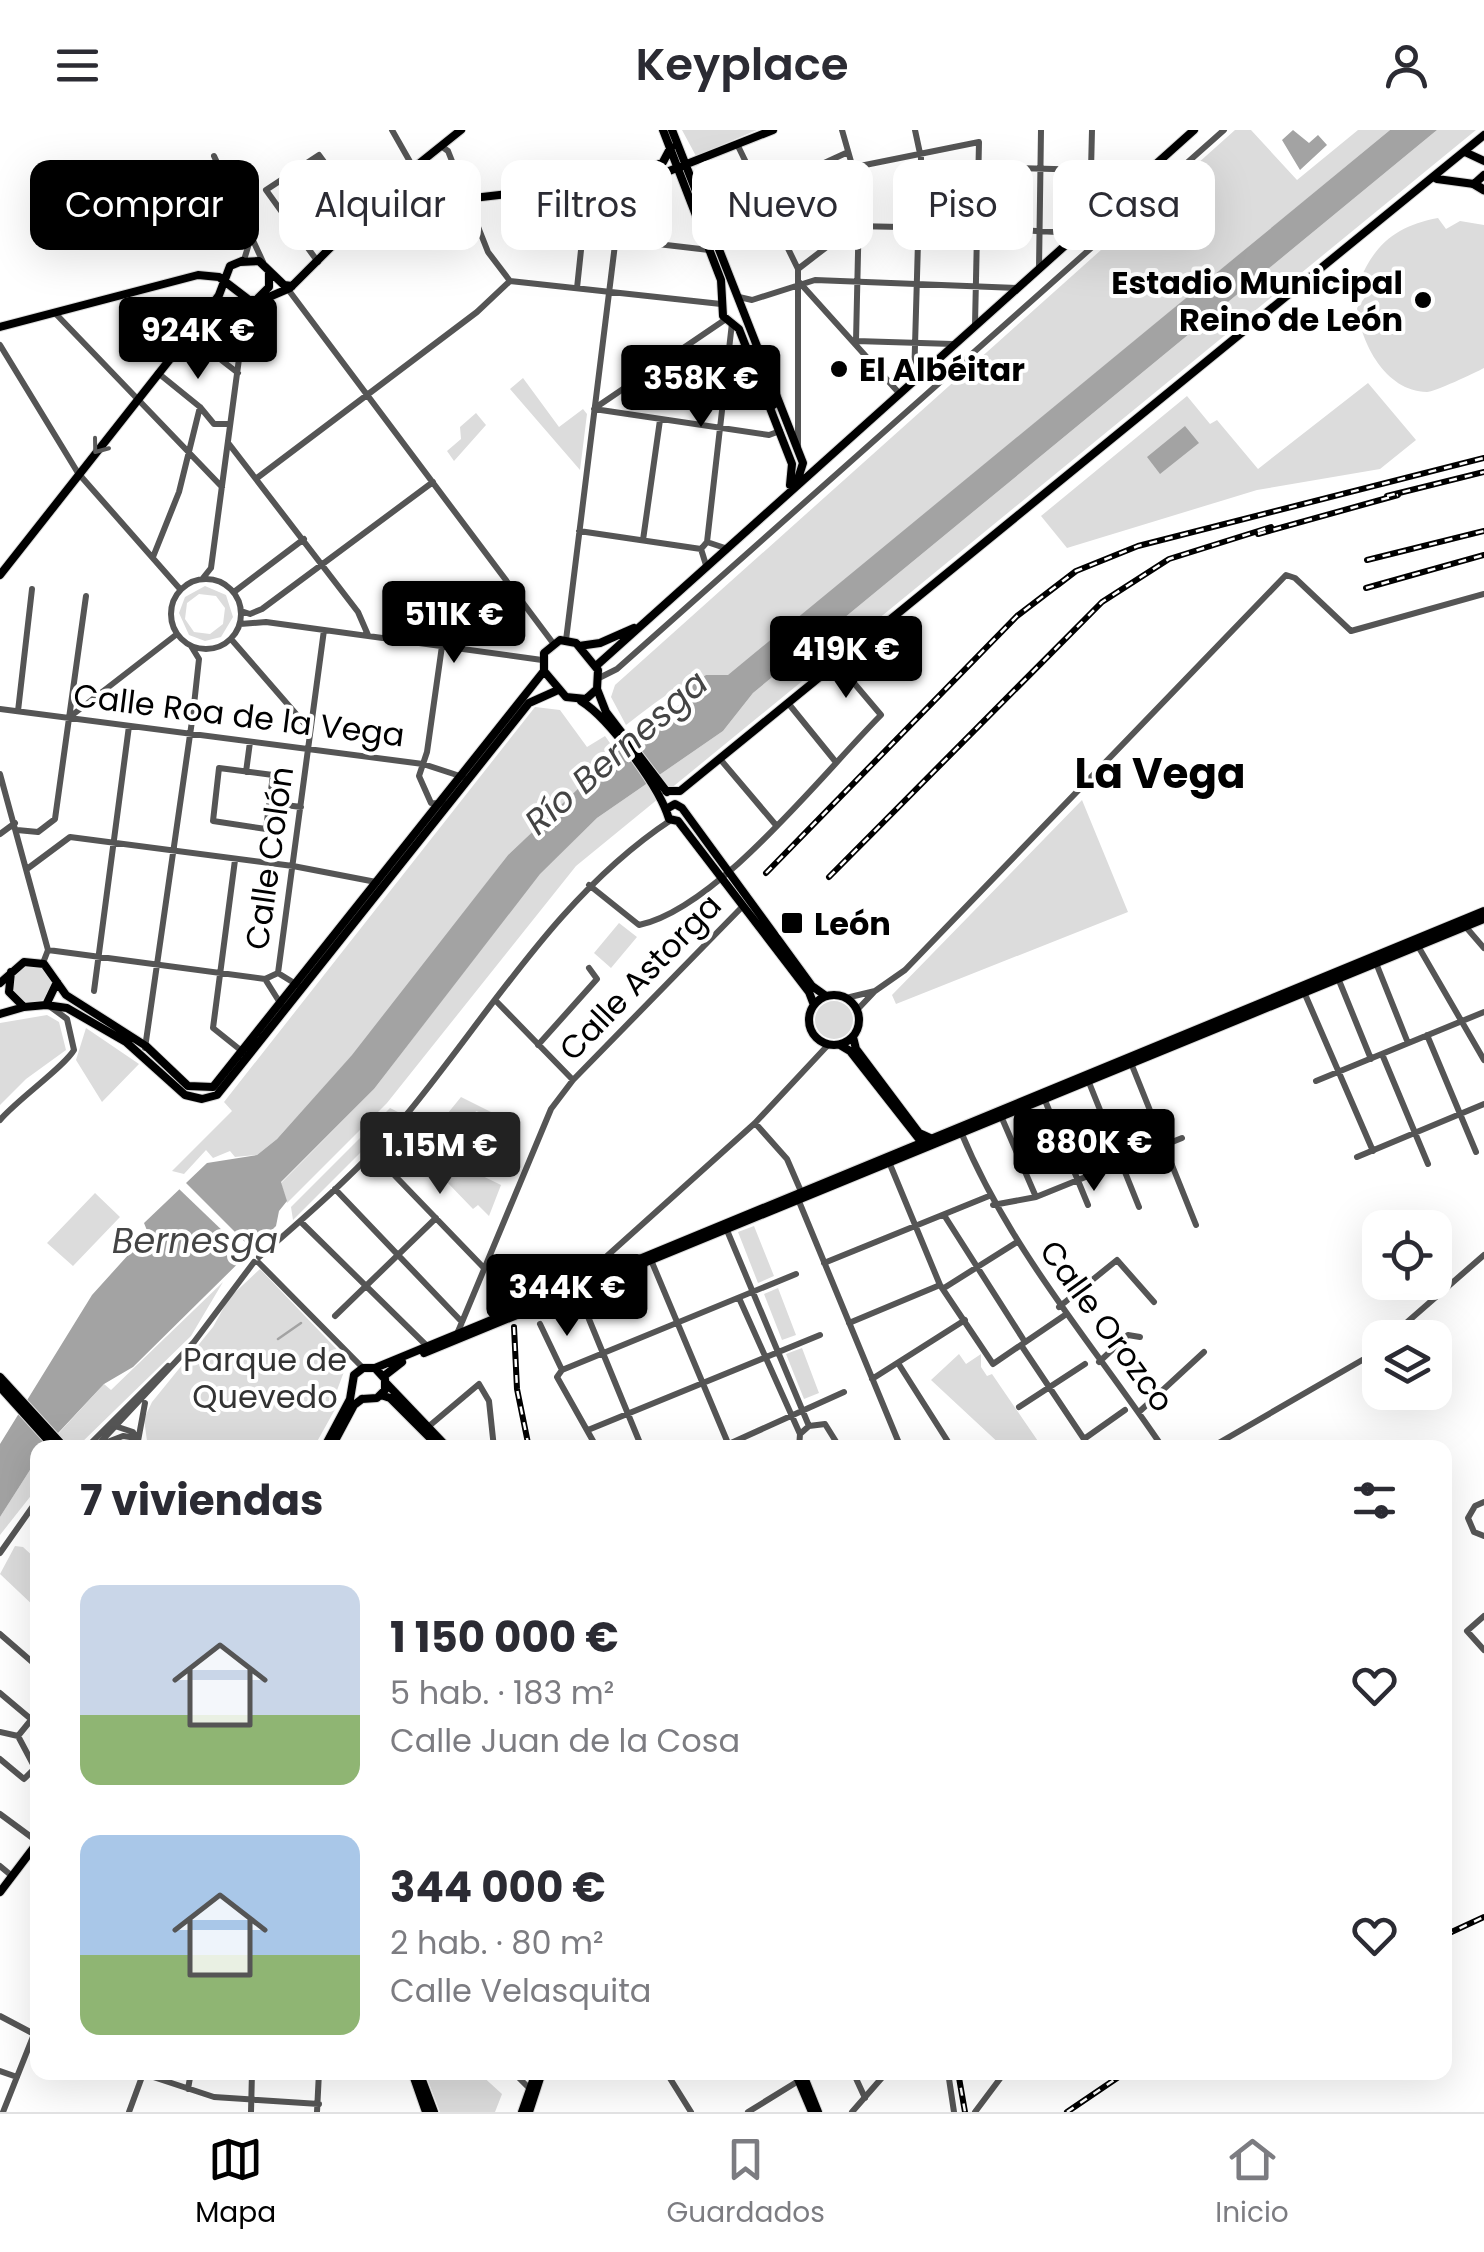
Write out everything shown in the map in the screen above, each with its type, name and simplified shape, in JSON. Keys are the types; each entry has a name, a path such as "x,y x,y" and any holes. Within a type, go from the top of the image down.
{"highway":[{"path":"1474,184 1484,190"}],"main road":[{"path":"423,160 461,130"},
{"path":"672,171 773,130"},
{"path":"1160,160 1194,130"},
{"path":"669,131 670,150 683,167 692,196"},
{"path":"669,131 744,310 784,429 792,464 790,485"},
{"path":"676,812 678,792 1484,135"},
{"path":"662,160 670,150"},
{"path":"1466,152 1484,160"},
{"path":"1456,161 1459,179"},
{"path":"1432,179 1459,179 1474,184 1484,175"},
{"path":"0,327 209,274 224,280 241,297 254,300 289,287 330,250"},
{"path":"709,250 731,321 799,454 804,472"},
{"path":"768,510 804,472 1059,250"},
{"path":"0,575 219,295 230,266 243,260 266,267 289,287"},
{"path":"232,288 230,275 243,260"},
{"path":"254,300 269,287 266,267"},
{"path":"209,274 218,282 219,295"},
{"path":"723,300 739,298"},
{"path":"731,321 744,310"},
{"path":"799,454 812,462 829,454"},
{"path":"596,666 816,470 829,454"},
{"path":"792,464 804,472"},
{"path":"784,497 804,472 816,470"},
{"path":"579,646 600,643 638,626"},
{"path":"597,689 581,700 571,700 558,690 544,671 542,660 553,643 566,640 579,646 596,666 597,689 622,739 814,988 826,996 846,998 857,1010 859,1024 853,1037 840,1045 828,1045 811,1030 814,1004 746,903"},
{"path":"0,983 24,962 44,964 66,996 144,1049 178,1090 192,1098 209,1098 225,1083 444,805 544,671"},
{"path":"464,779 529,703 558,690"},
{"path":"581,700 622,739"},
{"path":"661,788 678,792"},
{"path":"959,1129 1001,1116 1418,946 1484,915"},
{"path":"381,1395 393,1366 1394,948 1465,923"},
{"path":"11,972 9,992 24,1007"},
{"path":"43,1006 57,982"},
{"path":"814,1004 826,996"},
{"path":"0,1014 43,1006 80,1014 144,1049"},
{"path":"853,1037 856,1049 919,1133 931,1141"},
{"path":"840,1045 851,1053 920,1142"},
{"path":"908,1146 910,1132"},
{"path":"801,1195 908,1146 931,1141"},
{"path":"331,1440 353,1389 354,1375 363,1368 375,1368 651,1260 725,1225"},
{"path":"375,1368 440,1440"},
{"path":"1,1381 49,1440"},
{"path":"1,1381 56,1440"},
{"path":"353,1389 362,1399"},
{"path":"332,1440 354,1405 381,1395 390,1398 429,1440"},
{"path":"0,1892 30,1852"},
{"path":"417,2080 425,2111"},
{"path":"526,2112 535,2080"},
{"path":"526,2112 536,2080"},
{"path":"802,2080 815,2112"}],"street":[{"path":"392,130 410,160"},
{"path":"842,130 850,160"},
{"path":"916,130 920,160"},
{"path":"1038,268 1042,130"},
{"path":"1092,130 1092,160"},
{"path":"599,678 617,669 777,529 1224,130"},
{"path":"873,163 979,142 978,160"},
{"path":"441,146 452,160"},
{"path":"738,146 745,160"},
{"path":"831,160 846,153"},
{"path":"214,156 216,160"},
{"path":"1033,168 1053,168"},
{"path":"279,181 266,190 279,208"},
{"path":"1033,231 1053,232"},
{"path":"481,234 488,252 510,281 723,300"},
{"path":"243,260 246,250"},
{"path":"258,250 266,267"},
{"path":"309,250 318,262"},
{"path":"577,288 581,250"},
{"path":"566,640 614,250"},
{"path":"789,250 798,268 799,283 799,454"},
{"path":"798,268 824,250"},
{"path":"856,341 858,250"},
{"path":"914,380 918,250"},
{"path":"975,250 975,326"},
{"path":"257,478 477,312 510,281"},
{"path":"739,298 752,300 799,283 1017,288"},
{"path":"799,283 856,341 899,393"},
{"path":"289,287 553,643"},
{"path":"199,659 177,634 170,612 180,589 203,578 210,568 246,314 241,297"},
{"path":"744,310 752,300"},
{"path":"55,313 220,483"},
{"path":"594,409 731,321"},
{"path":"706,565 704,545 731,321"},
{"path":"188,335 238,373"},
{"path":"856,341 954,344"},
{"path":"0,345 78,473 180,589"},
{"path":"158,372 218,426 230,424"},
{"path":"154,557 190,453 200,406"},
{"path":"594,409 769,434 798,420"},
{"path":"643,540 660,420"},
{"path":"229,438 232,451 257,478 358,612 368,636"},
{"path":"220,483 234,466 249,469"},
{"path":"242,611 250,614 262,609 433,482"},
{"path":"579,531 725,548"},
{"path":"234,592 304,540"},
{"path":"144,1049 159,967 199,659 209,649 231,639 242,611 234,592 210,568"},
{"path":"857,1010 905,970 1286,575 1295,578 1351,631 1484,594"},
{"path":"203,578 219,580"},
{"path":"18,711 32,589"},
{"path":"66,838 56,819 86,596"},
{"path":"262,609 266,622"},
{"path":"240,624 266,622 542,660"},
{"name":"Calle Colón","path":"278,973 324,630"},
{"path":"70,718 177,634"},
{"path":"231,639 311,730"},
{"path":"191,646 209,649"},
{"path":"442,646 421,784 431,803 444,805"},
{"path":"588,884 639,925 656,921 725,876 881,715 838,663"},
{"path":"788,703 834,761"},
{"name":"Calle Roa de la Vega","path":"0,709 424,764 464,779"},
{"path":"94,991 128,726"},
{"path":"246,772 250,742"},
{"path":"408,762 422,753 427,743"},
{"path":"720,758 774,824"},
{"path":"220,768 273,776 270,802 266,829 213,821 220,768"},
{"path":"0,774 51,952 44,964"},
{"path":"270,802 300,806"},
{"path":"98,1440 184,1352 258,1261 372,1152 588,884 676,812"},
{"path":"0,834 16,826 38,832 56,819"},
{"path":"28,869 66,838 293,866 367,877 382,884"},
{"path":"235,860 213,1028 247,1055"},
{"name":"Calle Astorga","path":"457,1334 541,1128 573,1080 746,903"},
{"path":"1465,923 1484,948"},
{"path":"1394,948 1418,946 1484,1060"},
{"path":"51,952 265,980 278,973 300,987"},
{"path":"1376,963 1408,1043"},
{"path":"538,1045 597,979 589,968"},
{"path":"1338,978 1371,1059"},
{"path":"265,980 284,1008"},
{"path":"846,998 875,992"},
{"path":"1304,992 1372,1151"},
{"path":"496,1002 573,1080"},
{"path":"0,1120 26,1092 64,1064 74,1050 65,1016 43,1006"},
{"path":"1316,1082 1484,1012"},
{"path":"1427,1035 1476,1152"},
{"path":"639,1440 577,1287 756,1124 828,1045"},
{"path":"1382,1054 1428,1164"},
{"path":"1131,1063 1196,1225"},
{"path":"1088,1080 1139,1206"},
{"path":"1044,1098 1088,1204"},
{"path":"1358,1157 1484,1104"},
{"path":"1001,1116 1036,1198"},
{"path":"756,1124 788,1159 824,1263 898,1440"},
{"name":"Calle Orozco","path":"959,1129 993,1205 1060,1307 1157,1440"},
{"path":"993,1205 1036,1198 1182,1138"},
{"path":"372,1152 483,1267"},
{"path":"888,1161 942,1286 993,1364 1066,1315"},
{"path":"336,1190 462,1323"},
{"path":"824,1263 988,1196"},
{"path":"944,1215 1084,1439 1125,1410"},
{"path":"336,1316 436,1218"},
{"path":"302,1223 427,1346"},
{"path":"725,1225 809,1426"},
{"path":"849,1323 942,1286 1017,1242"},
{"path":"1409,1320 1484,1254"},
{"path":"651,1260 724,1440"},
{"path":"1060,1307 1117,1260 1154,1302"},
{"path":"258,1261 363,1368"},
{"path":"560,1373 796,1274"},
{"path":"740,1298 800,1440"},
{"path":"470,1300 468,1316 480,1324"},
{"path":"872,1379 965,1320"},
{"path":"540,1324 593,1440"},
{"path":"1099,1362 1128,1334 1140,1337"},
{"path":"588,1430 820,1335"},
{"path":"1139,1412 1204,1352"},
{"path":"1224,1440 1362,1360"},
{"path":"898,1362 947,1440"},
{"path":"1018,1408 1085,1364"},
{"path":"428,1427 478,1384 489,1401 493,1440"},
{"path":"740,1440 844,1392"},
{"path":"100,1440 120,1426 145,1394"},
{"path":"139,1440 145,1394"},
{"path":"800,1434 809,1426 824,1424 835,1440"},
{"path":"120,1426 135,1440"},
{"path":"120,1426 137,1440"},
{"path":"113,1440 127,1436"},
{"path":"1484,1502 1474,1506 1468,1518 1474,1532 1484,1536"},
{"path":"0,1553 30,1511"},
{"path":"1484,1616 1467,1631 1484,1650"},
{"path":"0,1634 30,1660"},
{"path":"1477,1642 1484,1636"},
{"path":"0,1693 30,1719"},
{"path":"18,1736 30,1726"},
{"path":"0,1732 18,1736 30,1759"},
{"path":"0,1759 27,1778 30,1774"},
{"path":"0,1814 30,1836"},
{"path":"0,1866 12,1876"},
{"path":"0,2016 30,2032"},
{"path":"4,2112 30,2048"},
{"path":"0,2071 17,2077"},
{"path":"129,2112 138,2080"},
{"path":"159,2080 214,2098 318,2108 319,2080"},
{"path":"188,2089 190,2080"},
{"path":"252,2080 252,2112"},
{"path":"522,2080 530,2089"},
{"path":"671,2080 691,2112"},
{"path":"748,2112 794,2080"},
{"path":"857,2080 865,2098"},
{"path":"852,2112 880,2080"},
{"path":"949,2080 954,2112"},
{"path":"975,2112 999,2080"}],"green space":[{"path":"682,130 757,130 696,156"},
{"path":"1235,130 1251,130 1297,180 1358,130 1390,130 728,676 686,684 626,725 611,697 615,685 1101,250 1215,250 1215,160 1201,160"},
{"path":"1437,130 1476,130 576,866 387,1103 287,1203 281,1183 374,1089 539,874 597,818 723,731 753,693"},
{"name":"Estadio Municipal Reino de León","path":"1438,218 1446,229 1460,221 1484,225 1484,368 1427,392 1412,390 1387,374 1370,350 1357,308 1369,292 1360,280 1381,246 1411,225"},
{"path":"523,378 559,427 583,409 587,414 580,470 510,389"},
{"path":"1368,383 1416,440 1380,469 1257,490 1067,548 1041,516 1187,396 1210,424 1217,420 1258,469"},
{"path":"476,413 486,425 454,461 447,451 461,439 460,427"},
{"path":"205,586 226,595 233,617 221,637 205,641 189,635 179,613 185,597","holes":["199,594 216,596 225,608 223,624 210,634 194,632 185,619 187,603"]},
{"path":"535,707 560,710 587,747 605,736 617,753 508,855 367,1039 277,1139 257,1155 235,1157 230,1151 213,1158 206,1150 184,1174 172,1171 232,1111 224,1102"},
{"path":"1082,800 1128,912 896,1004 892,995"},
{"path":"619,923 637,937 611,968 594,953"},
{"path":"32,965 45,971 51,984 45,997 32,1003 19,997 13,984 19,971"},
{"path":"834,1001 847,1007 853,1020 847,1033 834,1039 821,1033 815,1020 821,1007"},
{"path":"47,1015 59,1022 66,1050 26,1079 0,1105 0,1023"},
{"path":"86,1028 139,1064 102,1102 76,1060"},
{"path":"461,1097 519,1126 476,1111 456,1163 501,1185 489,1216 478,1205 473,1209 417,1151"},
{"path":"390,1108 400,1113 293,1220 291,1207"},
{"path":"95,1193 120,1217 73,1266 47,1243"},
{"path":"754,1226 774,1276 758,1283 738,1232"},
{"name":"Parque de Quevedo","path":"260,1269 348,1361 333,1401 338,1404 318,1440 147,1440 144,1419 152,1402 213,1327 229,1298"},
{"path":"223,1282 191,1336 84,1440 52,1440 104,1384 111,1390"},
{"path":"778,1288 796,1335 782,1340 764,1294"},
{"path":"802,1348 819,1393 804,1399 786,1354"},
{"path":"959,1354 966,1364 981,1354 981,1367 987,1376 992,1374 1037,1440 995,1440 931,1380"},
{"path":"30,1470 30,1497 0,1535 0,1517"},
{"path":"15,1546 30,1554 30,1602 0,1574"},
{"path":"428,2080 487,2080 502,2094 495,2112 440,2112"}],"water":[{"path":"1293,130 1309,143 1318,135 1327,145 1300,170 1282,140"},
{"name":"Bernesga","path":"1390,130 1437,130 753,693 723,731 597,818 540,874 374,1089 281,1182 287,1201 279,1211 276,1226 133,1367 104,1384 52,1440 30,1440 30,1470 0,1517 0,1444 92,1295 148,1233 144,1223 207,1163 257,1155 277,1139 352,1055 508,855 671,701 672,710 679,705 683,708 694,699 689,687 706,675 728,675"},
{"path":"1185,426 1199,443 1160,474 1147,457"}],"pier":[{"path":"184,1181 255,1252 252,1259 178,1188"}],"waterway":[{"path":"278,1339 301,1323"}],"railway":[{"path":"766,873 1017,616 1076,571 1138,546 1484,458"},
{"path":"1387,496 1484,472"},
{"path":"1258,534 1398,495"},
{"path":"829,877 1102,602 1169,559 1271,527"},
{"path":"1367,560 1484,531"},
{"path":"1366,588 1484,555"},
{"path":"514,1327 517,1389 527,1440"},
{"path":"1452,1932 1484,1917"},
{"path":"959,2080 965,2112"},
{"path":"1067,2112 1114,2080"}],"place":[{"name":"Estadio Municipal Reino de León","path":"1423,300"},
{"name":"El Albéitar","path":"839,369"},
{"name":"León","path":"792,923"}],"district":[{"name":"La Vega","path":"1160,773"}],"water label":[{"name":"Río Bernesga","path":"616,752"}]}
